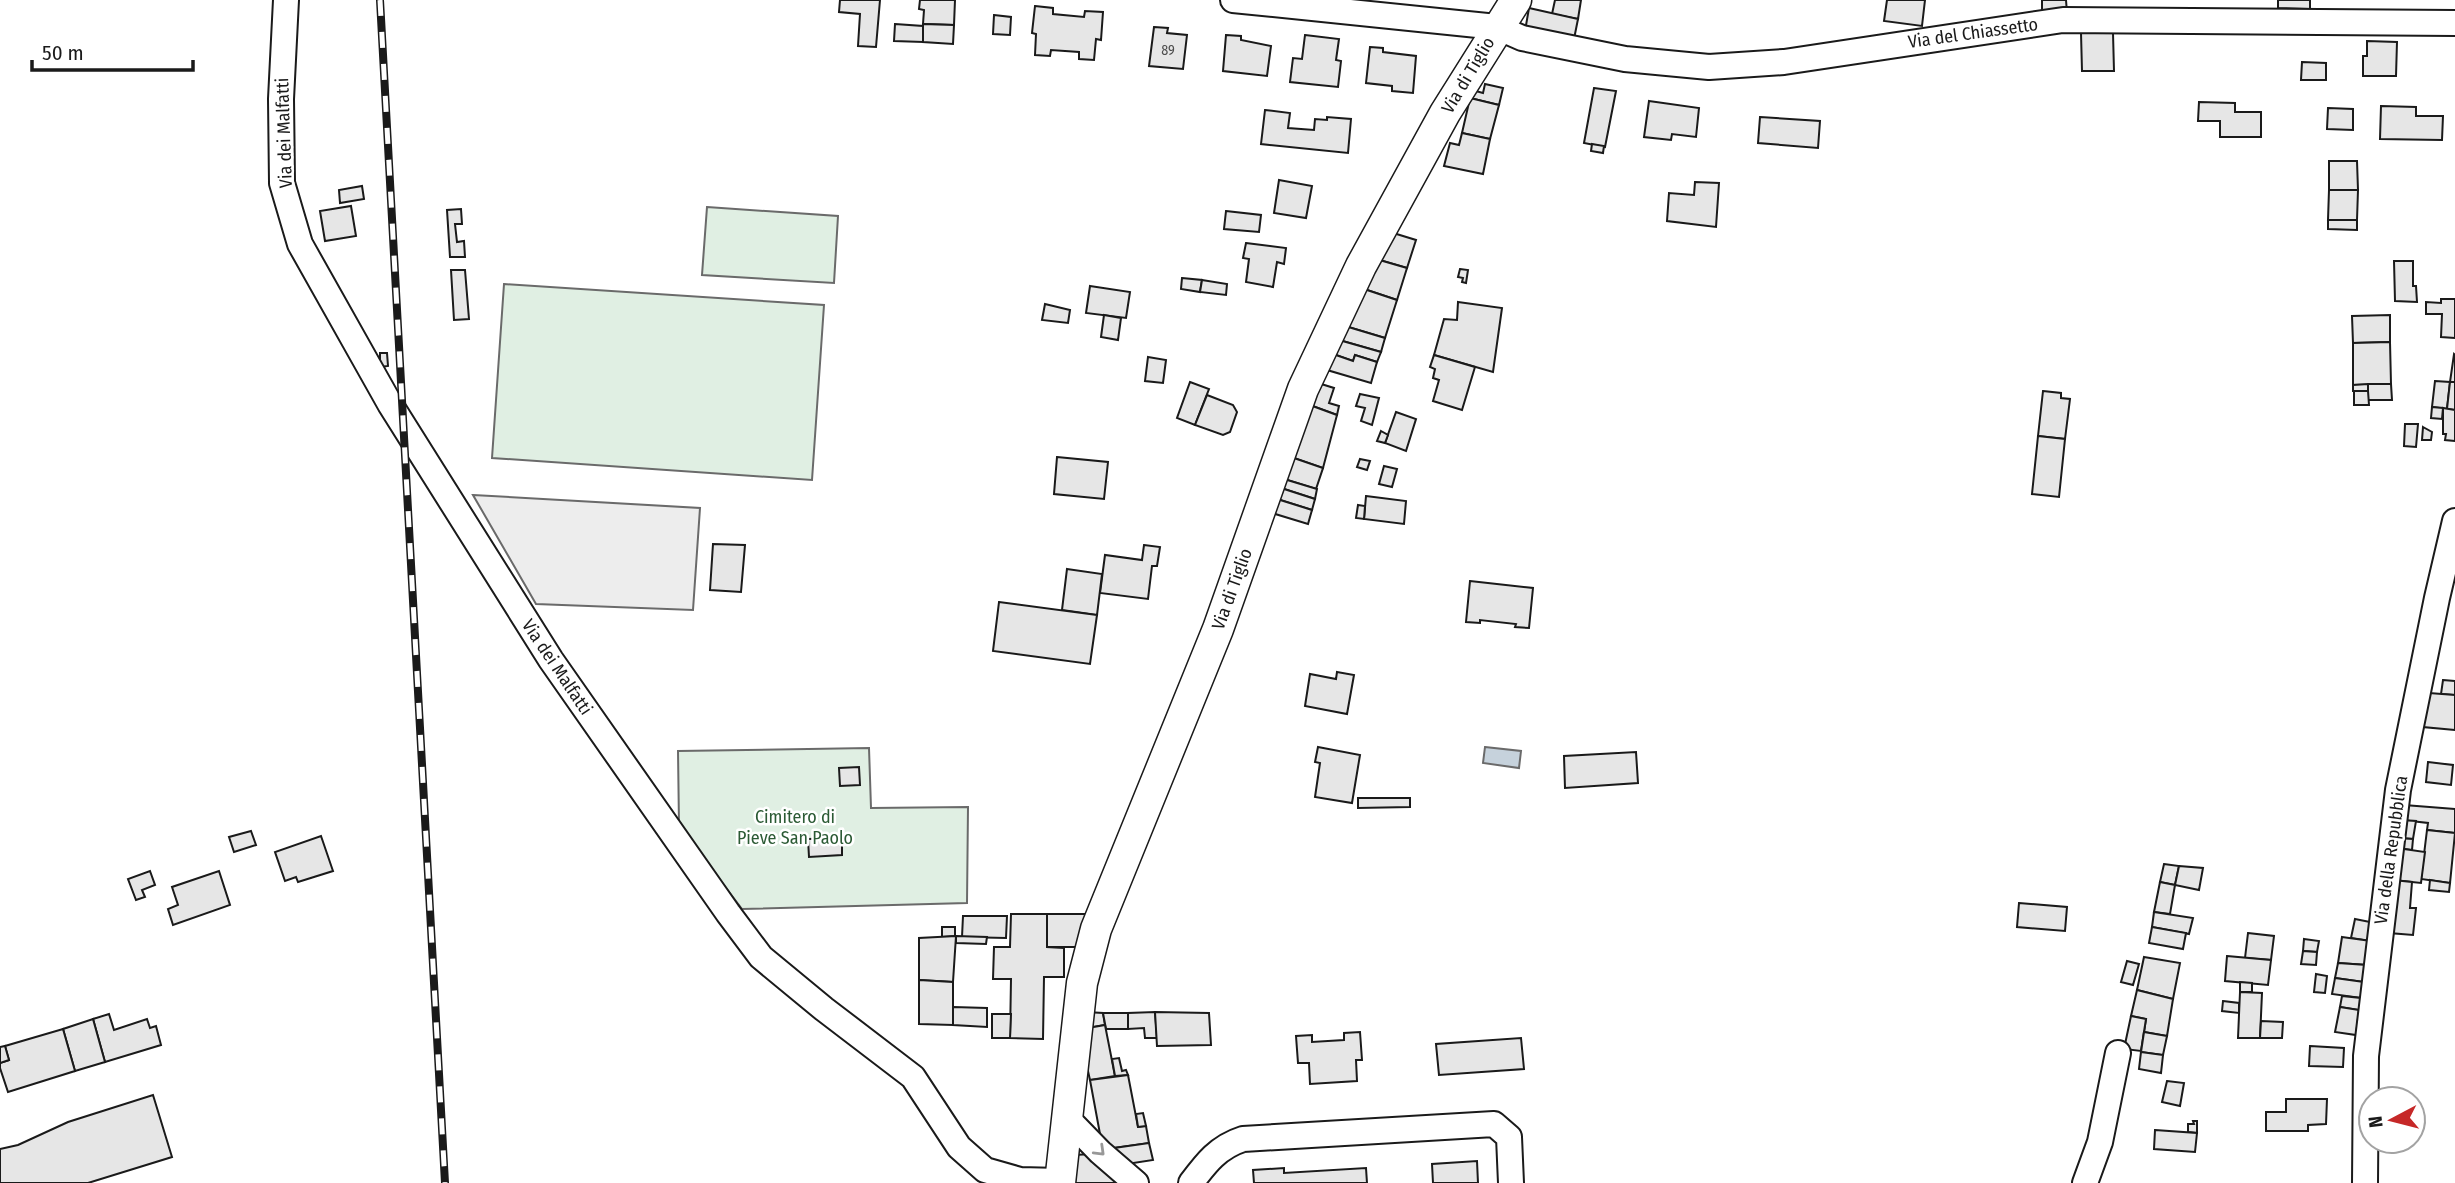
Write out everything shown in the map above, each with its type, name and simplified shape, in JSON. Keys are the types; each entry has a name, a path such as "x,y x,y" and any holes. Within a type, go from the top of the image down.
{"main road":[{"name":"Via di Tiglio","path":"1060,1182 1082,983 1096,929 1218,629 1303,389 1361,266 1444,113 1516,0"}],"street":[{"name":"Via dei Malfatti","path":"286,0 281,99 282,183 300,244 390,404 544,649 761,957 913,1077 959,1147 985,1170 1020,1180 1060,1182"},
{"name":"Via di Tiglio","path":"1233,0 1497,27"},
{"name":"Via del Chiassetto","path":"1497,27 1522,38 1625,59 1709,67 1784,62 2063,20 2455,23"},
{"name":"Via della Repubblica","path":"2365,1183 2366,1056 2398,790 2455,522"},
{"path":"2085,1183 2100,1142 2118,1053"},
{"path":"1066,1117 1100,1152 1136,1183"},
{"path":"1191,1183 1211,1157 1228,1144 1243,1139 1494,1124 1508,1137 1511,1183"}],"green space":[{"path":"707,207 838,216 834,283 702,275"},
{"path":"504,284 824,305 812,480 492,458"},
{"name":"Cimitero di Pieve San Paolo","path":"869,748 871,808 968,807 967,903 742,909 679,826 678,751"}],"shaded area":[{"path":"473,495 700,508 693,610 536,604"},
{"path":"1485,747 1521,751 1519,768 1483,763"}],"building":[{"path":"840,0 880,0 876,47 858,46 860,14 839,12"},
{"path":"920,0 955,0 954,25 923,24 924,10 919,9"},
{"path":"1555,0 1581,0 1578,19 1552,14"},
{"path":"1887,0 1925,0 1922,26 1884,21"},
{"path":"2042,0 2066,0 2067,13 2042,16"},
{"path":"2278,0 2310,0 2310,9 2278,8"},
{"path":"1035,6 1053,8 1053,14 1084,17 1085,11 1103,12 1101,40 1096,39 1094,60 1079,59 1079,52 1051,50 1050,56 1035,55 1036,34 1032,33"},
{"path":"1529,8 1578,19 1574,39 1525,31"},
{"path":"994,15 1011,17 1010,35 993,34"},
{"path":"895,24 923,26 923,42 894,41"},
{"path":"923,24 954,25 953,44 923,42"},
{"path":"1154,27 1168,28 1167,33 1187,35 1183,69 1149,66"},
{"path":"2081,33 2113,33 2114,71 2082,71"},
{"path":"1226,35 1241,36 1241,40 1271,46 1267,76 1223,71"},
{"path":"1305,35 1339,39 1336,60 1341,61 1338,87 1290,82 1293,58 1302,59"},
{"path":"2367,41 2397,42 2396,76 2363,76 2363,56 2367,56"},
{"path":"1370,47 1383,48 1383,52 1416,56 1413,93 1392,91 1392,86 1366,83"},
{"path":"2302,62 2326,63 2326,80 2301,80"},
{"path":"1485,84 1503,88 1499,105 1470,98 1472,90 1483,93"},
{"path":"1594,88 1616,91 1605,147 1584,143"},
{"path":"1470,98 1499,105 1490,139 1462,133"},
{"path":"1649,101 1699,108 1696,137 1672,134 1671,140 1644,137"},
{"path":"2199,102 2235,103 2235,112 2261,112 2261,137 2220,137 2220,121 2198,121"},
{"path":"2381,106 2416,107 2416,116 2443,116 2442,140 2380,139"},
{"path":"2328,108 2353,109 2353,130 2327,129"},
{"path":"1265,110 1290,113 1288,128 1314,130 1315,119 1351,119 1348,153 1261,144"},
{"path":"1760,117 1820,121 1818,148 1758,143"},
{"path":"1462,133 1490,139 1483,174 1444,166 1450,143 1459,145"},
{"path":"1592,144 1604,146 1603,153 1591,151"},
{"path":"2329,161 2357,161 2358,190 2329,190"},
{"path":"1279,180 1312,186 1306,218 1274,213"},
{"path":"1695,182 1719,183 1716,227 1667,221 1669,193 1694,195"},
{"path":"362,186 364,199 340,203 339,190"},
{"path":"2329,190 2358,190 2357,220 2328,220"},
{"path":"351,206 356,236 325,241 320,211"},
{"path":"461,209 462,224 455,224 457,242 464,241 465,257 450,257 447,210"},
{"path":"1226,211 1261,215 1259,232 1224,229"},
{"path":"2328,220 2357,220 2357,230 2328,229"},
{"path":"1390,232 1416,240 1407,268 1376,259"},
{"path":"1246,243 1286,248 1284,264 1277,262 1273,287 1246,282 1249,259 1243,258"},
{"path":"1376,259 1407,268 1397,300 1361,288"},
{"path":"2394,261 2413,261 2413,286 2416,286 2417,302 2395,301"},
{"path":"1460,269 1468,270 1466,283 1462,282 1463,278 1458,277"},
{"path":"451,270 465,270 469,319 454,320"},
{"path":"1182,278 1202,280 1200,292 1181,289"},
{"path":"1202,280 1227,284 1226,295 1200,292"},
{"path":"1090,286 1130,292 1126,318 1086,313"},
{"path":"1361,288 1397,300 1385,338 1345,326"},
{"path":"2441,299 2455,299 2455,338 2441,337 2442,314 2426,314 2426,302 2441,303"},
{"path":"1458,302 1502,308 1493,372 1434,355 1444,319 1457,320"},
{"path":"1045,304 1070,310 1068,323 1042,320"},
{"path":"1104,315 1121,318 1118,340 1101,337"},
{"path":"2390,315 2390,342 2353,343 2352,316"},
{"path":"1345,326 1385,338 1381,352 1339,340"},
{"path":"1339,340 1381,352 1377,362 1355,355 1353,361 1333,354"},
{"path":"2390,342 2391,384 2353,385 2353,343"},
{"path":"380,353 387,353 388,366 380,367"},
{"path":"1333,354 1353,361 1355,355 1377,362 1371,383 1327,370"},
{"path":"2454,354 2455,382 2450,382"},
{"path":"1434,355 1475,367 1462,410 1433,401 1439,380 1433,378 1435,369 1430,367"},
{"path":"1148,357 1166,360 1163,383 1145,381"},
{"path":"2435,381 2450,382 2447,409 2432,407"},
{"path":"1190,382 1209,389 1195,425 1177,418"},
{"path":"2450,382 2455,382 2455,410 2447,409"},
{"path":"1318,383 1334,388 1329,403 1339,406 1337,415 1307,404"},
{"path":"2368,384 2368,391 2353,391 2353,385"},
{"path":"2368,384 2391,384 2392,400 2368,400"},
{"path":"2043,391 2061,393 2061,398 2070,399 2065,439 2038,436"},
{"path":"2354,391 2368,391 2369,405 2354,405"},
{"path":"1360,394 1379,398 1372,425 1361,421 1365,408 1356,406"},
{"path":"1207,395 1233,405 1237,412 1230,432 1223,435 1195,425"},
{"path":"1307,404 1337,415 1323,468 1291,457"},
{"path":"2432,407 2443,408 2442,419 2431,418"},
{"path":"2443,408 2455,410 2455,441 2445,440"},
{"path":"1396,412 1416,419 1406,451 1385,443"},
{"path":"2405,424 2418,424 2416,447 2404,446"},
{"path":"2423,427 2432,432 2431,440 2422,440"},
{"path":"1381,431 1388,435 1385,443 1377,441"},
{"path":"2038,436 2065,439 2059,497 2032,494"},
{"path":"1057,457 1108,462 1104,499 1054,494"},
{"path":"1291,457 1323,468 1316,489 1284,479"},
{"path":"1360,459 1370,461 1367,470 1357,467"},
{"path":"1384,466 1397,469 1392,487 1379,484"},
{"path":"1284,479 1317,489 1315,499 1281,488"},
{"path":"1281,488 1315,499 1312,510 1277,499"},
{"path":"1366,496 1406,501 1404,524 1364,519"},
{"path":"1277,499 1312,510 1308,524 1272,513"},
{"path":"1358,505 1365,506 1364,519 1356,518"},
{"path":"713,544 745,545 741,592 710,590"},
{"path":"1144,545 1160,547 1157,566 1152,566 1148,599 1100,593 1105,555 1142,560"},
{"path":"1067,569 1102,574 1097,615 1062,610"},
{"path":"1470,581 1533,588 1529,628 1480,620 1480,623 1466,622"},
{"path":"999,602 1097,615 1090,664 993,651"},
{"path":"1337,672 1354,675 1347,714 1305,706 1310,674 1336,679"},
{"path":"2443,680 2455,681 2455,695 2441,694"},
{"path":"2429,693 2455,695 2455,730 2423,727"},
{"path":"1318,747 1360,755 1352,803 1315,797 1320,763 1315,762"},
{"path":"1636,752 1638,783 1565,788 1564,756"},
{"path":"2428,762 2453,765 2451,785 2426,782"},
{"path":"859,767 860,785 840,786 839,768"},
{"path":"1358,798 1410,798 1410,807 1358,808"},
{"path":"2404,805 2455,809 2455,833 2427,830 2428,823 2401,820"},
{"path":"2401,820 2416,821 2413,839 2398,838"},
{"path":"2427,830 2455,833 2450,883 2421,879"},
{"path":"251,831 256,845 234,852 229,837"},
{"path":"321,836 333,871 298,882 296,877 285,881 275,852"},
{"path":"842,838 842,855 809,857 808,839"},
{"path":"2398,838 2413,839 2412,850 2397,848"},
{"path":"2397,848 2425,852 2421,883 2393,880"},
{"path":"2164,864 2179,866 2175,885 2160,882"},
{"path":"2179,866 2203,868 2199,890 2175,885"},
{"path":"150,871 155,885 142,890 145,897 136,900 128,879"},
{"path":"219,871 230,905 173,925 168,909 178,905 172,887"},
{"path":"2393,880 2412,882 2410,908 2416,908 2413,935 2389,933"},
{"path":"2430,880 2450,883 2449,892 2429,890"},
{"path":"2160,882 2175,885 2170,914 2154,912"},
{"path":"2019,903 2067,907 2065,931 2017,927"},
{"path":"2154,912 2193,918 2189,934 2152,927"},
{"path":"1011,914 1047,914 1047,947 1064,948 1064,977 1044,977 1043,1039 1010,1038 1011,979 993,979 994,947 1010,947"},
{"path":"1047,914 1087,914 1082,947 1047,947"},
{"path":"963,916 1007,916 1006,938 962,937"},
{"path":"2355,919 2375,923 2371,941 2351,938"},
{"path":"942,927 955,927 955,936 942,937"},
{"path":"2152,927 2186,933 2183,949 2149,943"},
{"path":"2248,933 2274,936 2271,960 2245,958"},
{"path":"956,936 953,982 919,980 919,938"},
{"path":"956,936 987,937 986,944 956,943"},
{"path":"2342,937 2371,941 2367,965 2338,963"},
{"path":"2304,939 2319,941 2317,952 2303,951"},
{"path":"2303,951 2317,952 2316,965 2301,964"},
{"path":"2227,956 2271,960 2268,985 2225,981"},
{"path":"2144,957 2180,963 2173,999 2137,990"},
{"path":"2127,961 2139,964 2133,985 2121,982"},
{"path":"2338,963 2367,965 2364,982 2335,978"},
{"path":"2316,974 2327,976 2325,993 2314,992"},
{"path":"2335,978 2364,982 2361,998 2332,994"},
{"path":"919,980 953,982 953,1025 919,1024"},
{"path":"2240,982 2252,983 2252,992 2240,992"},
{"path":"2137,990 2173,999 2167,1036 2144,1032 2146,1019 2131,1016"},
{"path":"2240,992 2262,993 2260,1038 2238,1038"},
{"path":"2342,996 2361,998 2359,1010 2340,1007"},
{"path":"2223,1001 2239,1003 2239,1013 2222,1011"},
{"path":"953,1007 987,1008 987,1027 953,1025"},
{"path":"2340,1007 2359,1010 2356,1035 2335,1032"},
{"path":"1086,1012 1103,1013 1105,1025 1082,1029"},
{"path":"1155,1012 1157,1038 1145,1038 1144,1028 1128,1029 1128,1013"},
{"path":"1155,1012 1209,1013 1211,1045 1157,1046"},
{"path":"1103,1013 1128,1013 1128,1029 1106,1029"},
{"path":"109,1014 114,1030 147,1019 150,1028 156,1026 161,1045 105,1062 93,1019"},
{"path":"992,1014 1011,1014 1010,1038 992,1038"},
{"path":"2131,1016 2146,1019 2141,1051 2124,1049"},
{"path":"93,1019 105,1062 75,1071 63,1029"},
{"path":"2261,1021 2283,1022 2282,1038 2260,1038"},
{"path":"1105,1025 1115,1076 1090,1080 1082,1045 1082,1029"},
{"path":"63,1029 75,1071 8,1092 0,1068 0,1063 9,1060 5,1046"},
{"path":"1360,1032 1362,1060 1356,1060 1357,1081 1310,1084 1309,1063 1298,1063 1296,1036 1312,1035 1312,1042 1344,1040 1344,1033"},
{"path":"2144,1032 2167,1036 2163,1055 2141,1052"},
{"path":"1521,1038 1524,1069 1439,1075 1436,1044"},
{"path":"5,1046 9,1060 0,1063 0,1047"},
{"path":"2310,1046 2344,1048 2343,1067 2309,1066"},
{"path":"2141,1052 2163,1055 2161,1073 2139,1069"},
{"path":"1119,1058 1122,1071 1126,1070 1128,1075 1115,1076 1112,1059"},
{"path":"1128,1075 1138,1127 1146,1126 1149,1143 1107,1149 1100,1134 1090,1080"},
{"path":"2167,1081 2184,1083 2180,1106 2162,1102"},
{"path":"153,1095 172,1157 88,1183 0,1183 0,1149 18,1145 68,1122"},
{"path":"2286,1099 2327,1099 2326,1124 2308,1125 2308,1131 2266,1131 2266,1112 2286,1112"},
{"path":"1143,1113 1146,1126 1138,1127 1136,1114"},
{"path":"2193,1121 2197,1121 2197,1133 2188,1132 2188,1124 2194,1124"},
{"path":"2155,1130 2197,1133 2195,1152 2154,1149"},
{"path":"1149,1143 1153,1160 1127,1164 1107,1149"},
{"path":"1092,1154 1117,1183 1072,1183 1074,1155"},
{"path":"1477,1161 1478,1183 1433,1183 1432,1164"},
{"path":"1284,1168 1284,1173 1366,1168 1367,1183 1254,1183 1253,1170"}],"railway":[{"path":"380,0 445,1183"}]}
